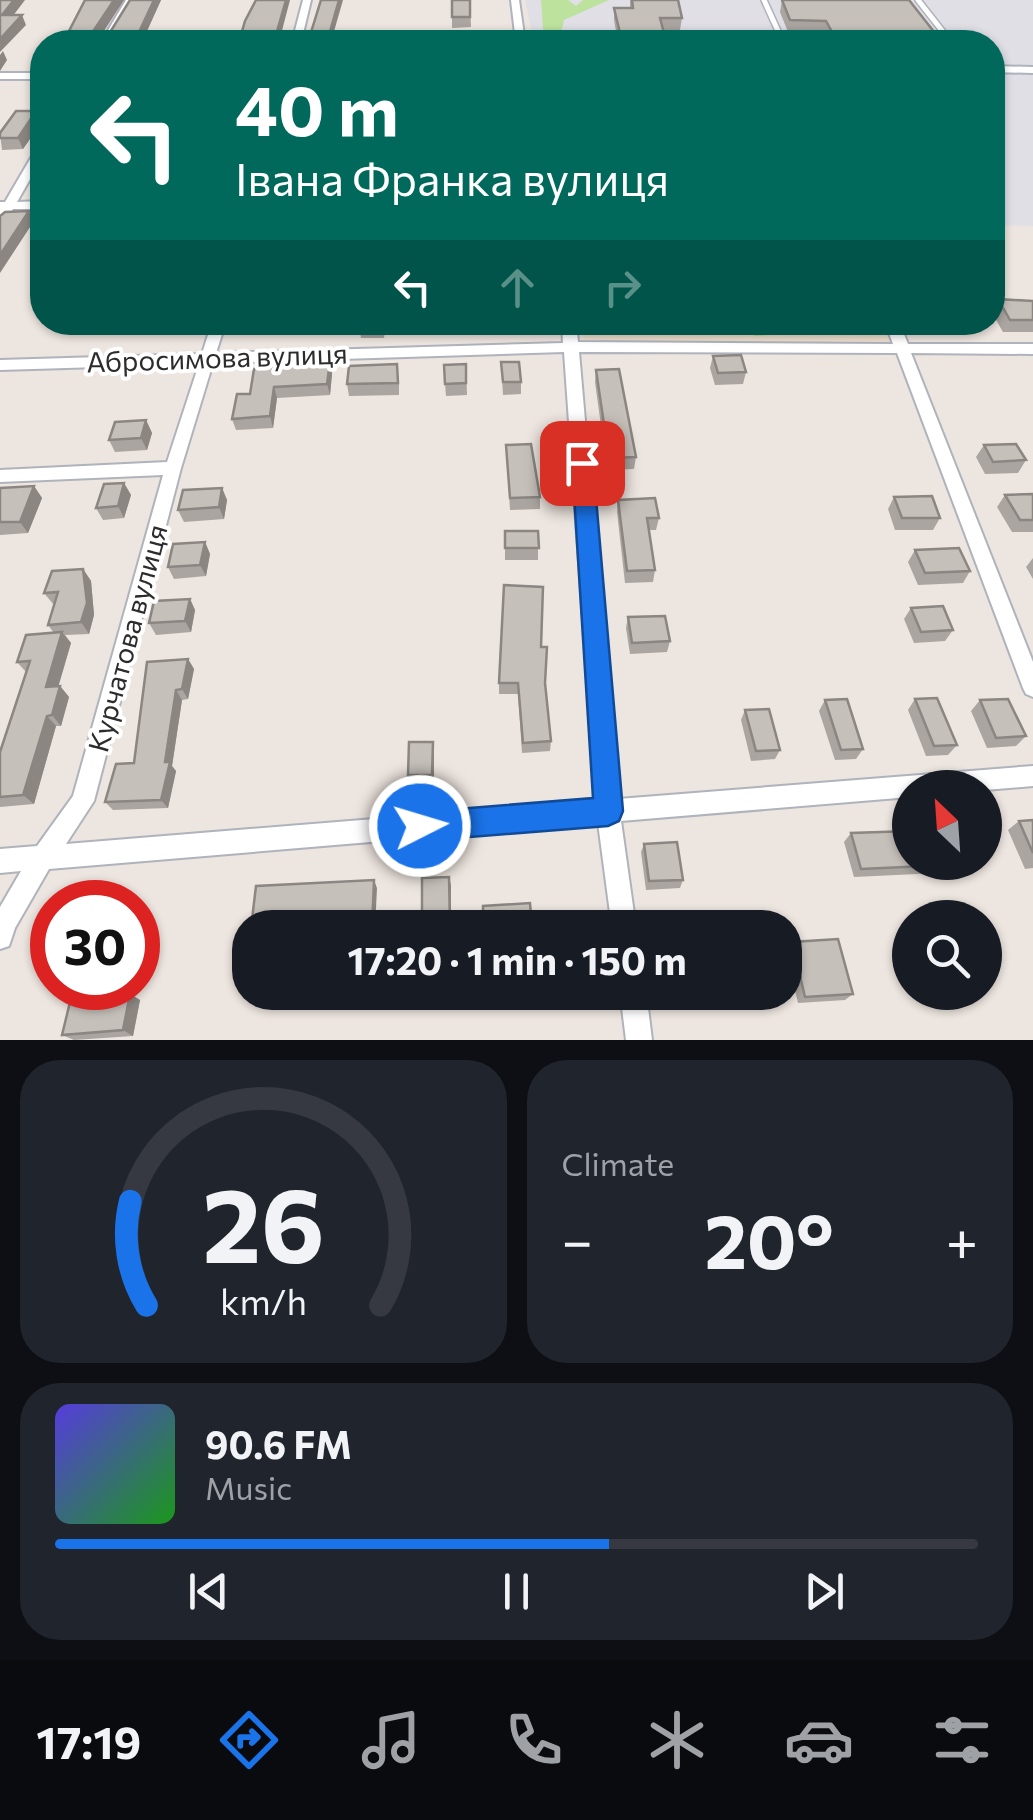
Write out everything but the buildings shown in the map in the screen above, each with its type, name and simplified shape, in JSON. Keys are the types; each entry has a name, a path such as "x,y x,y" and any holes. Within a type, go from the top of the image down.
{"street":[{"path":"112,30 130,0"},
{"path":"299,30 307,0"},
{"path":"515,0 520,30"},
{"path":"1005,69 1033,70"},
{"path":"0,76 30,76"},
{"path":"0,221 30,167"},
{"path":"5,206 30,205"},
{"name":"Курчатова вулиця","path":"0,937 4,922 43,857 83,800 173,468 216,335"},
{"path":"572,335 608,811 622,910"},
{"path":"896,335 1033,688"},
{"name":"Абросимова вулиця","path":"0,365 574,347 1033,350"},
{"path":"0,476 173,468"},
{"path":"0,861 1033,776"},
{"path":"635,1010 639,1040"}],"lane":[{"path":"764,0 778,30"},
{"path":"918,0 942,30"}],"shaded area":[{"path":"525,0 1033,0 1033,66 1005,65 1005,30 531,30"},
{"path":"1005,69 1033,70 1033,226 1005,225"},
{"path":"583,335 892,335 894,344 584,340"}],"green space":[{"path":"541,0 568,0 576,6 583,0 609,0 564,20 562,30 543,30"}],"route":[{"path":"420,826 608,811 582,463"}]}
